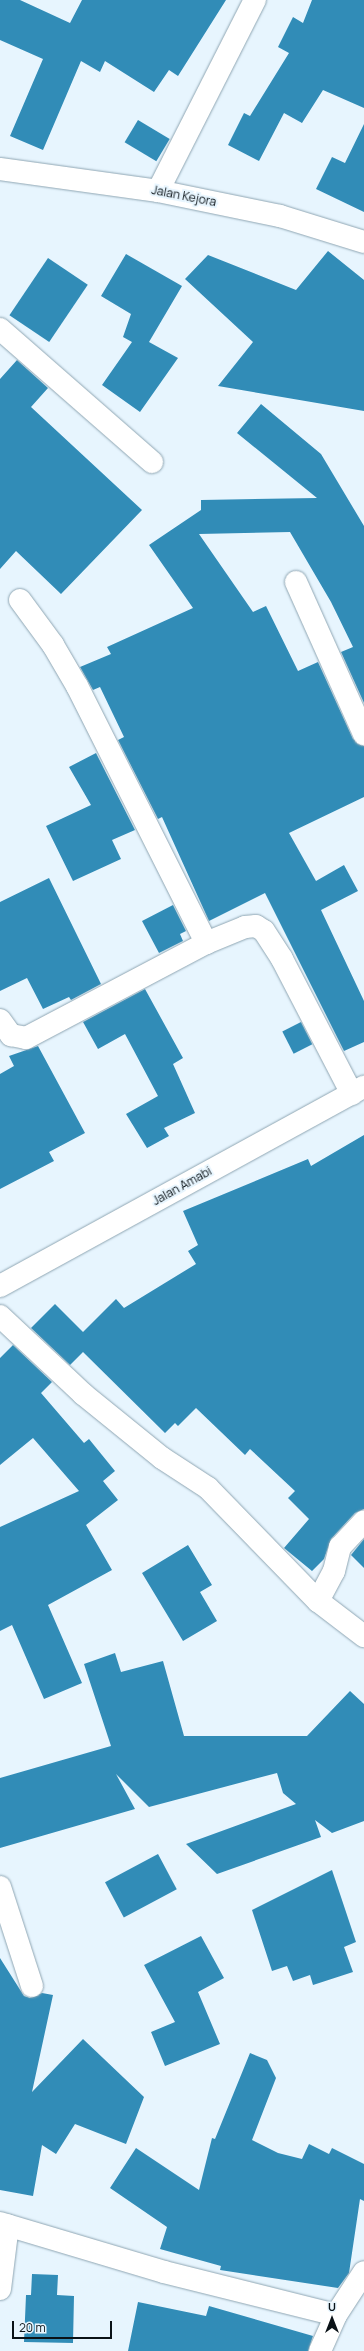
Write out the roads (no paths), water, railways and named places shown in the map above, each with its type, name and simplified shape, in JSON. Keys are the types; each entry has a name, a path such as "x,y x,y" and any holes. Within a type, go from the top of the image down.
{"street":[{"path":"158,191 255,0"},
{"name":"Jalan Kejora","path":"0,169 158,191 280,216 364,242"},
{"path":"0,328 152,462"},
{"path":"296,582 364,734"},
{"path":"20,600 53,645 77,686 206,943"},
{"path":"0,1020 11,1034 26,1038 206,943 245,927 256,926 264,931 282,959 358,1091"},
{"name":"Jalan Amabi","path":"0,1286 358,1091"},
{"path":"0,1316 83,1394 162,1458 208,1488 318,1601 364,1636"},
{"path":"318,1601 334,1571 340,1547 364,1521"},
{"path":"0,1887 32,1986"},
{"path":"0,2289 4,2224 164,2272 336,2315"},
{"path":"320,2351 336,2315 364,2272"}]}
